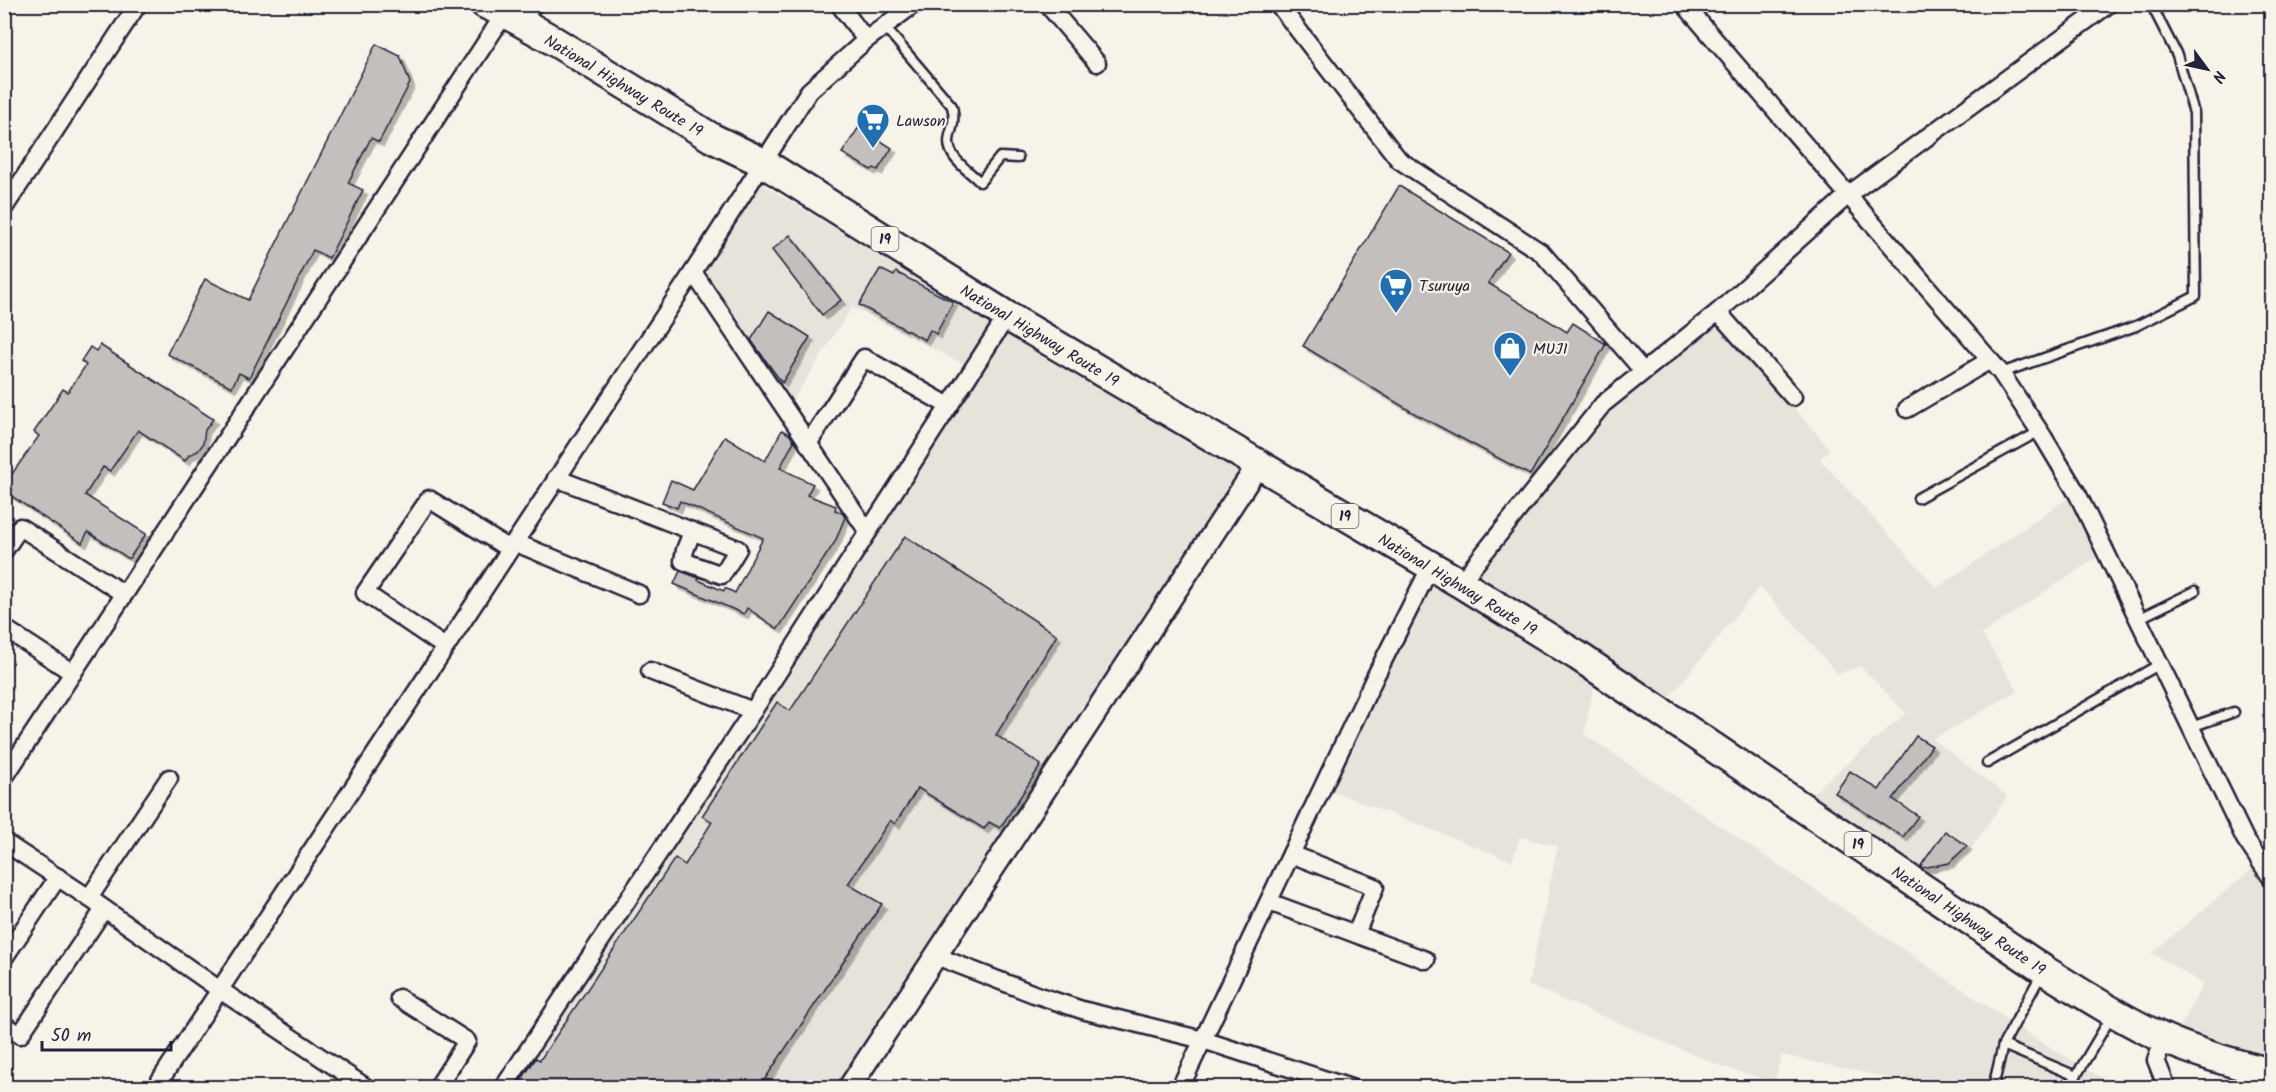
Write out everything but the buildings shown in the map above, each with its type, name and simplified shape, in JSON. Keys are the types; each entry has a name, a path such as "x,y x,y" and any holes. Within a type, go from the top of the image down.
{"highway":[{"name":"National Highway Route 19","path":"511,11 712,138 762,162 1007,316 1431,566 1578,656 2044,970 2114,1012 2165,1038 2218,1059 2271,1073"}],"street":[{"path":"4,208 138,4"},
{"path":"839,4 866,40"},
{"path":"162,1085 220,990 693,272 809,90 866,40 914,4"},
{"path":"1047,4 1097,63"},
{"path":"1460,584 1603,404 1718,312 1848,195 2109,4"},
{"path":"1286,7 1400,160 1542,253 1643,371"},
{"path":"1690,7 1996,367 2040,431 2078,495 2245,839 2271,879"},
{"path":"4,778 511,11"},
{"path":"693,272 868,532"},
{"path":"1718,312 1793,397"},
{"path":"503,1088 753,711 1007,316"},
{"path":"808,444 864,358 949,406"},
{"path":"1907,409 1996,367"},
{"path":"849,1088 1258,465"},
{"path":"556,478 692,532"},
{"path":"446,647 365,593 429,499 512,546 639,594"},
{"path":"4,551 20,527 124,594"},
{"path":"1180,1088 1375,677 1431,566"},
{"path":"4,628 73,673"},
{"path":"650,671 753,711"},
{"path":"89,898 169,778"},
{"path":"4,842 367,1088"},
{"path":"1291,854 1375,887 1356,934"},
{"path":"4,958 58,877"},
{"path":"1269,902 1426,960"},
{"path":"4,1025 20,1035 104,909"},
{"path":"936,956 1072,1007 1203,1040 1351,1088"},
{"path":"399,998 466,1041 436,1088"},
{"path":"2165,1038 2156,1060 2168,1088"}],"lane":[{"path":"1996,367 2136,326 2196,296 2194,113 2177,55 2151,4"},
{"path":"884,26 952,106 954,117 948,144 950,153 980,182 1000,157 1018,158"},
{"path":"1918,498 2040,431"},
{"path":"2138,619 2195,591"},
{"path":"1987,763 2160,664"},
{"path":"2191,727 2234,712"},
{"path":"1993,1088 2003,1045 2044,970"},
{"path":"2003,1045 2076,1076 2114,1012"}],"shaded area":[{"path":"758,182 992,323 993,328 967,366 852,307 789,406 701,269"},
{"path":"2267,225 2271,225 2271,349"},
{"path":"1719,323 1830,449 1820,459 1937,588 2068,498 2099,556 1982,634 2018,691 1933,739 2007,796 1968,853 1954,865 1941,866 1930,878 1810,795 1906,713 1860,666 1838,674 1760,586 1669,698 1480,577 1481,571 1599,418 1615,402"},
{"path":"1006,334 1235,468 1237,477 836,1087 510,1088 1000,336"},
{"path":"1438,586 1594,685 1584,734 2033,1037 2102,1078 2124,1087 1909,1087 1908,1082 1782,1055 1774,1082 1721,1066 1528,985 1558,846 1520,837 1512,861 1330,790 1430,589"},
{"path":"2253,868 2271,901 2271,1056 2226,1047 2180,1028 2203,984 2152,953"}],"place":[{"name":"Lawson","path":"873,149"},
{"name":"Tsuruya","path":"1396,314"},
{"name":"MUJI","path":"1510,377"}]}
